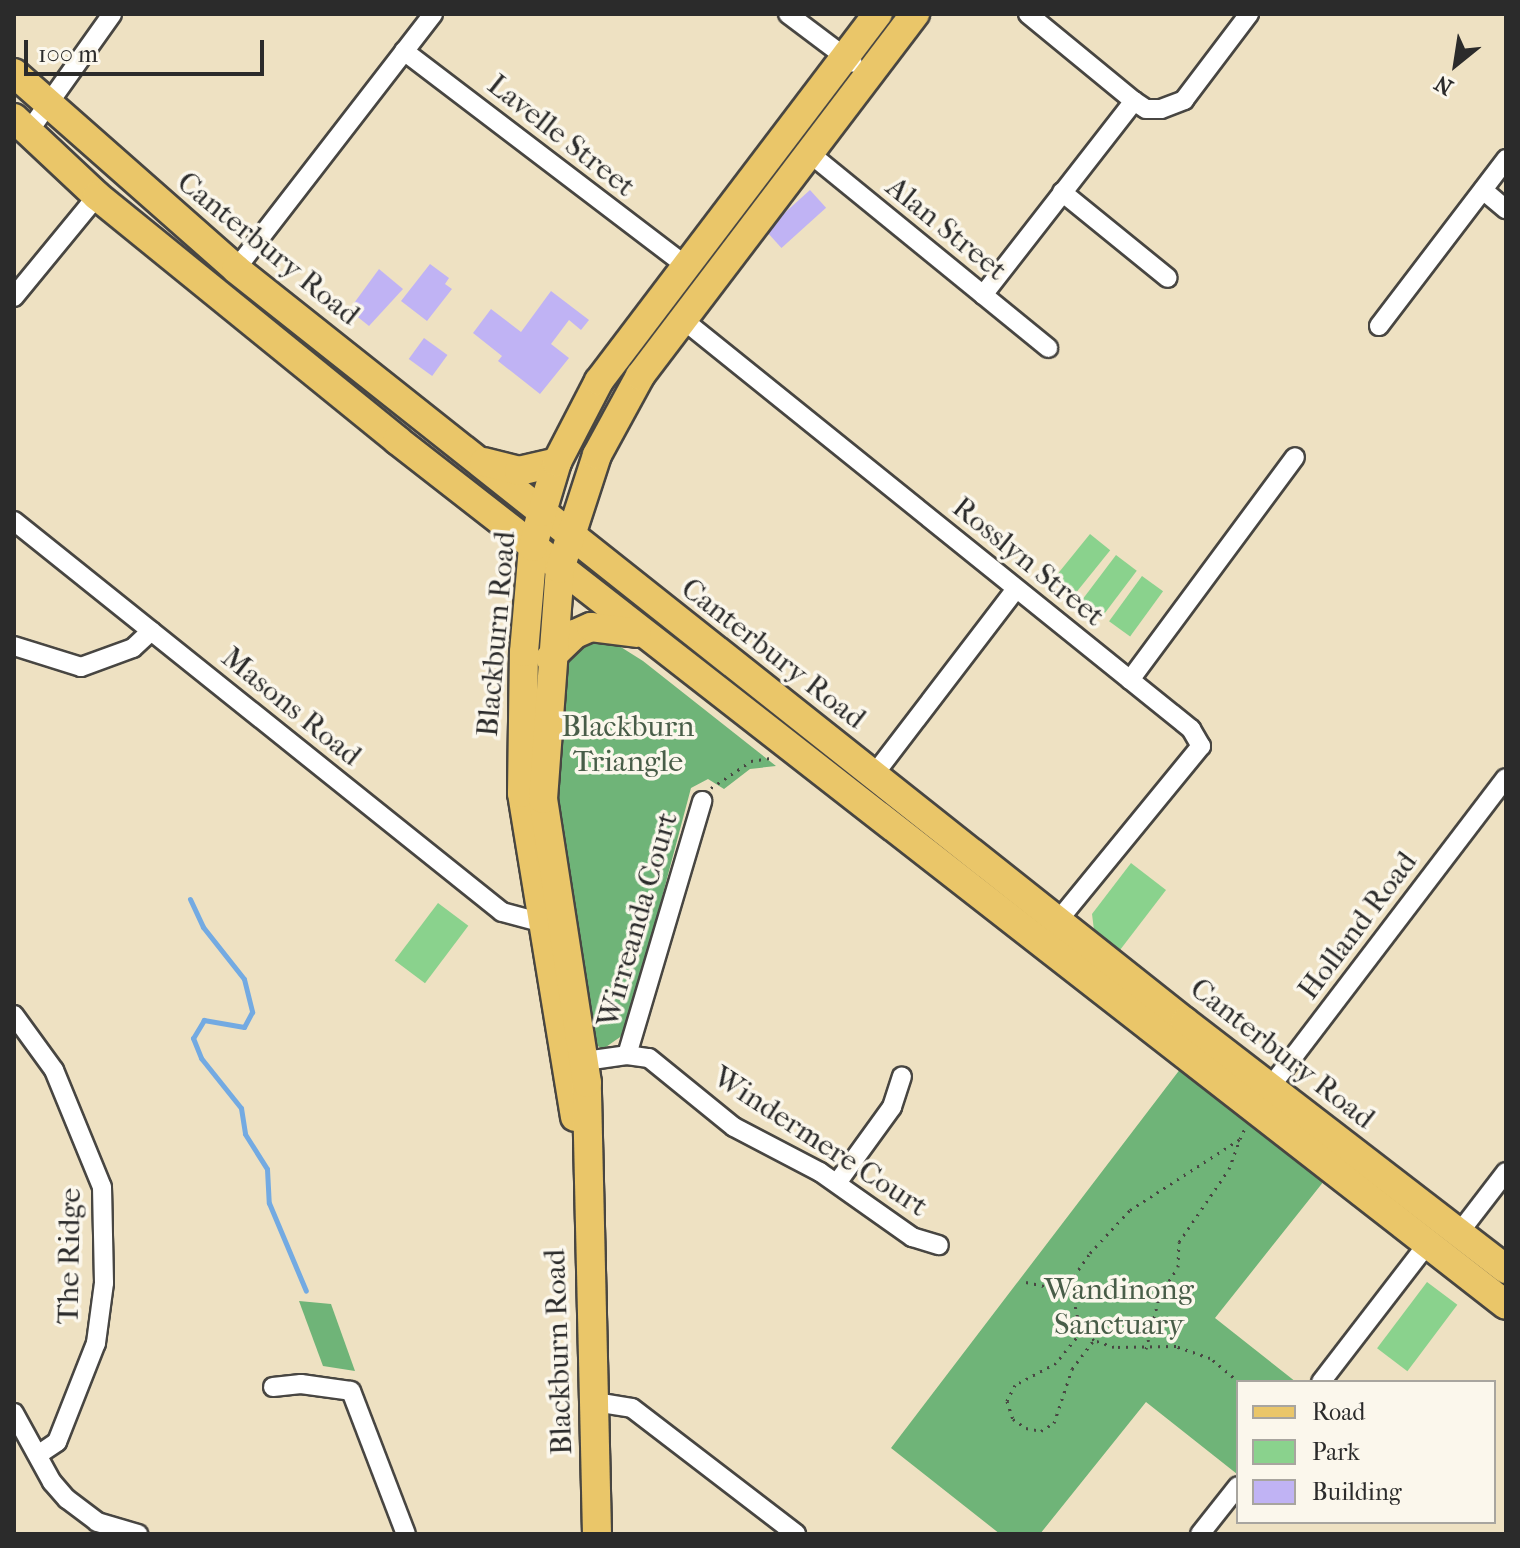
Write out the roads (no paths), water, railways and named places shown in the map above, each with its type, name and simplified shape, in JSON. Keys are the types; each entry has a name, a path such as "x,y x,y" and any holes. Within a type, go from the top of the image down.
{"main road":[{"name":"Blackburn Road","path":"597,1534 586,1169 574,1063 571,977 550,921 521,751 533,547 557,462 599,381 878,14"},
{"name":"Blackburn Road","path":"574,1063 557,1023 543,799 550,658 560,569 569,534 597,455 640,376 681,318 915,14"},
{"name":"Canterbury Road","path":"14,73 236,269 873,776 1062,936 1262,1098 1444,1233 1506,1269"},
{"name":"Canterbury Road","path":"22,124 97,196 645,636 1062,936"},
{"path":"469,455 512,471 557,462"},
{"path":"597,455 592,514 599,546 614,572"},
{"path":"550,658 591,627 645,636"},
{"path":"557,1023 571,977"},
{"name":"Canterbury Road","path":"1444,1233 1506,1305"}],"street":[{"path":"22,124 50,102 112,14"},
{"path":"236,269 433,14"},
{"path":"788,14 868,75"},
{"path":"1028,14 1134,101 1161,109 1184,100 1249,14"},
{"name":"Lavelle Street","path":"404,51 685,265"},
{"path":"983,295 1134,101"},
{"name":"Alan Street","path":"808,152 1048,348"},
{"path":"1379,326 1506,159"},
{"path":"1483,190 1506,209"},
{"path":"1062,192 1168,278"},
{"path":"14,297 97,196"},
{"name":"Rosslyn Street","path":"681,318 1191,729 1201,746 1095,880 1062,936"},
{"path":"1130,680 1295,457"},
{"name":"Masons Road","path":"14,521 502,912 524,922 550,921"},
{"path":"873,776 1016,589"},
{"path":"14,646 81,667 133,648 151,631"},
{"name":"Holland Road","path":"1262,1098 1506,778"},
{"name":"Wirreanda Court","path":"627,1055 702,801"},
{"name":"The Ridge","path":"14,1015 54,1070 102,1187 104,1283 96,1343 57,1442 38,1455"},
{"name":"Windermere Court","path":"574,1063 627,1055 649,1058 734,1127 837,1183 897,1228 939,1245"},
{"path":"837,1183 892,1107 902,1077"},
{"path":"1323,1380 1444,1233 1506,1172"},
{"path":"273,1387 301,1384 351,1391 406,1534"},
{"path":"595,1402 632,1408 796,1534"},
{"path":"14,1413 52,1482 82,1514 138,1534"},
{"path":"1200,1534 1236,1489"}],"waterway":[{"path":"190,899 203,927 244,979 252,1012 244,1027 204,1020 193,1038 201,1058 241,1108 245,1134 267,1169 269,1203 306,1291"}],"park label":[{"name":"Blackburn Triangle","path":"628,744"},
{"name":"Wandinong Sanctuary","path":"1119,1307"}]}
